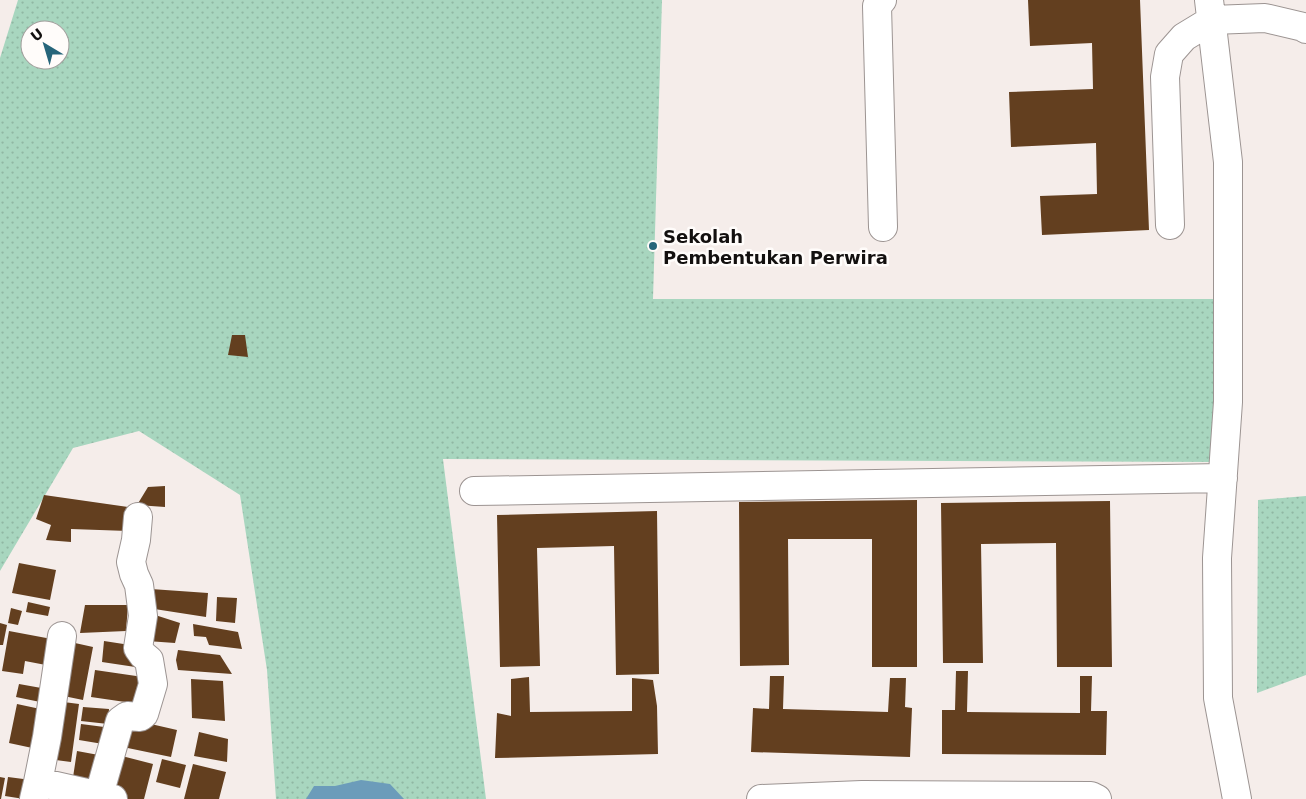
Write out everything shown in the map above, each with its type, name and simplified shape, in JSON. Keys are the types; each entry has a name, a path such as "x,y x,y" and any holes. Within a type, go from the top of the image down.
{"street":[{"path":"882,0 877,6 883,227"},
{"path":"1211,10 1265,18 1306,29"},
{"path":"1170,225 1166,77 1169,54 1211,10"},
{"path":"1211,10 1228,162 1228,402 1217,558 1218,698 1237,799"},
{"path":"474,491 1223,478"},
{"path":"62,636 47,737 36,790 106,797 120,721 127,716 140,717 144,714 153,684 149,660 138,648 143,616 139,585 131,562 136,540 138,517"},
{"path":"761,799 1091,796 1097,799"}],"green space":[{"path":"18,0 662,0 653,299 1228,299 1215,462 443,459 486,799 276,799 267,670 240,495 139,431 73,448 0,571 0,58"},
{"path":"1306,496 1306,675 1257,693 1258,500"}],"water":[{"path":"361,780 390,784 404,799 306,799 314,786 335,786"}],"building":[{"path":"1028,0 1140,0 1149,230 1042,235 1040,196 1097,194 1096,143 1011,147 1009,92 1093,89 1092,43 1030,46"},
{"path":"232,335 245,335 248,357 228,355"},
{"path":"165,486 165,507 137,505 148,487"},
{"path":"44,495 128,507 128,531 71,529 71,542 46,540 51,525 36,519"},
{"path":"917,500 917,667 872,667 872,539 788,539 789,665 740,666 739,502"},
{"path":"1110,501 1112,667 1057,667 1056,543 981,544 983,663 943,663 941,503"},
{"path":"657,511 659,674 616,675 614,546 537,548 540,666 500,667 497,515"},
{"path":"19,563 56,570 50,600 12,593"},
{"path":"151,589 208,593 206,617 148,608"},
{"path":"217,597 237,598 235,623 216,621"},
{"path":"28,602 50,607 48,616 26,612"},
{"path":"85,605 128,605 126,631 80,633"},
{"path":"11,608 22,611 18,625 8,623"},
{"path":"152,614 180,623 175,643 147,641"},
{"path":"0,623 7,625 3,645 0,645"},
{"path":"193,624 238,632 242,649 209,645 206,637 194,636"},
{"path":"9,631 57,640 51,666 25,661 23,674 2,671"},
{"path":"66,641 93,647 83,700 54,694"},
{"path":"104,641 130,645 142,668 102,662"},
{"path":"178,650 220,655 232,674 178,670 176,660"},
{"path":"95,670 143,677 139,704 91,697"},
{"path":"956,671 968,671 967,712 1080,713 1080,676 1092,676 1091,711 1107,711 1106,755 942,754 942,710 955,710"},
{"path":"770,676 784,676 783,709 888,712 890,678 906,678 905,707 912,708 910,757 751,752 753,708 769,709"},
{"path":"529,677 530,712 632,711 632,678 653,680 657,706 658,754 495,758 497,713 511,716 511,679"},
{"path":"191,679 223,681 225,721 192,718"},
{"path":"19,684 47,689 45,703 16,697"},
{"path":"56,701 79,704 71,762 48,759"},
{"path":"17,704 45,710 37,749 9,743"},
{"path":"83,707 109,709 108,724 81,721"},
{"path":"129,719 177,730 171,757 123,747"},
{"path":"81,724 112,728 109,745 79,740"},
{"path":"199,732 228,739 227,762 194,756"},
{"path":"77,751 104,756 99,788 72,784"},
{"path":"118,755 153,764 144,799 126,799 108,794"},
{"path":"162,759 186,765 180,788 156,782"},
{"path":"193,764 226,772 219,799 184,799"},
{"path":"0,777 5,778 1,799 0,799"},
{"path":"8,777 31,780 24,799 5,796"}],"place":[{"name":"Sekolah Pembentukan Perwira","path":"653,246"}]}
